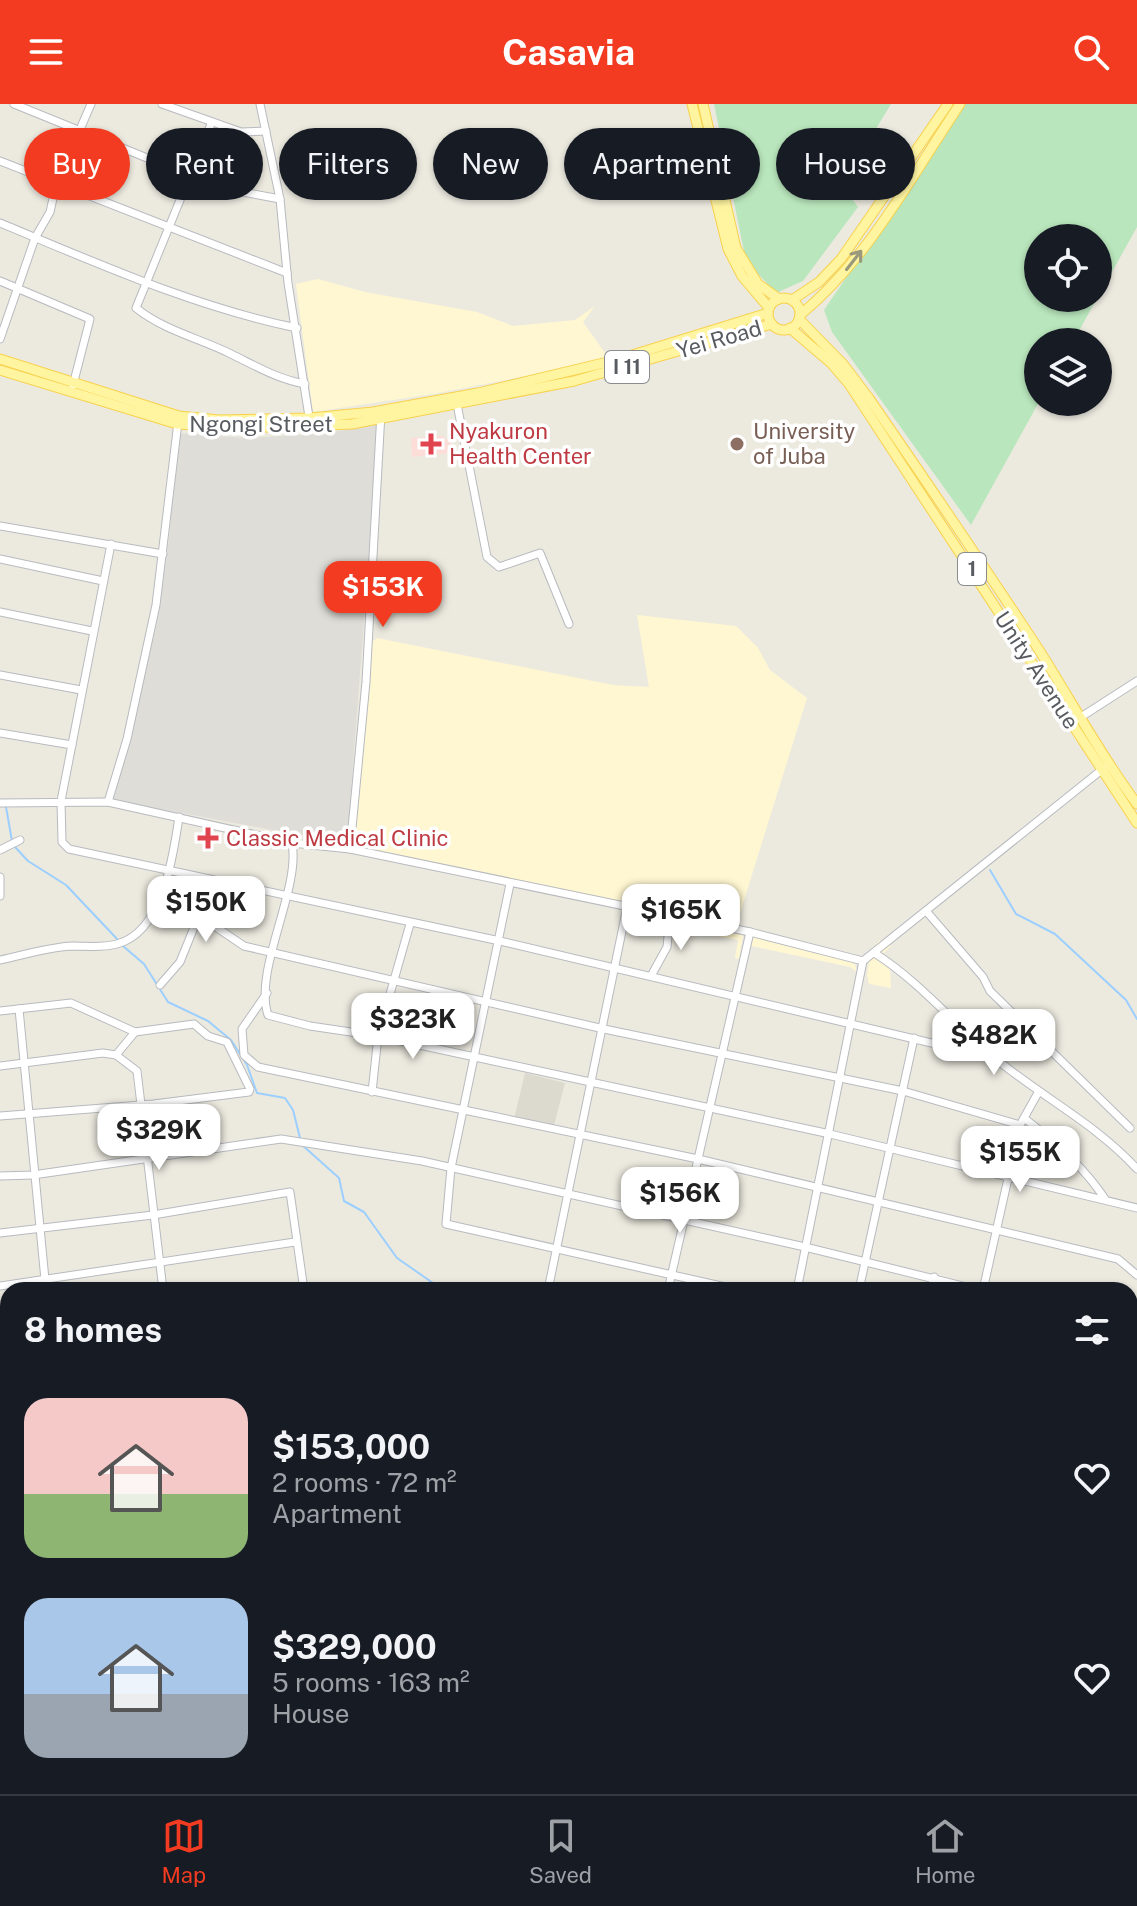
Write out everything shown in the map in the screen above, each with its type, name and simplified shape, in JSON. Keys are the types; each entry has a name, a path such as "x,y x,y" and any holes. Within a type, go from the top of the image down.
{"main road":[{"path":"692,104 728,249 742,276 769,310 772,324"},
{"path":"703,104 736,248 758,284 779,299 792,300 819,282 841,259 948,104"},
{"path":"790,328 834,285 859,254 960,104"},
{"path":"769,310 779,299"},
{"name":"1","path":"792,300 799,317"},
{"name":"Yei Road","path":"479,398 616,360 769,310"},
{"name":"Unity Avenue","path":"799,317 843,364 868,397 1081,717 1104,768 1137,804"},
{"name":"Yei Road","path":"479,398 590,377 772,324"},
{"name":"1","path":"772,324 780,329 790,328"},
{"name":"Unity Avenue","path":"790,328 831,363 849,384 1104,768 1137,823"},
{"name":"Ngongi Street","path":"0,359 178,420"},
{"name":"Ngongi Street","path":"0,370 73,394 178,420 310,421 382,415 479,398"}],"street":[{"path":"14,104 70,128"},
{"path":"81,128 91,104"},
{"path":"162,104 211,124 241,132 266,131"},
{"path":"260,104 279,194"},
{"path":"209,128 211,124"},
{"path":"0,161 24,171"},
{"path":"0,339 35,238 50,212 53,200"},
{"path":"96,200 287,273"},
{"path":"181,200 136,308 146,316 266,372 305,384"},
{"path":"280,200 287,273 310,421"},
{"path":"0,223 148,284 246,318 297,328"},
{"path":"0,281 90,319 73,383 73,394"},
{"path":"456,401 487,557 499,567 540,553 569,624"},
{"path":"350,849 366,682 382,415"},
{"path":"108,802 127,739 163,554 178,420"},
{"path":"0,526 163,554"},
{"path":"111,544 61,801 62,842 69,849 500,941 995,1058"},
{"path":"0,559 103,581"},
{"path":"0,612 92,631"},
{"path":"0,675 81,690"},
{"path":"1081,717 1137,681"},
{"path":"0,733 72,745"},
{"path":"0,803 108,802 292,843 350,849 750,932 863,961 876,954 1104,768"},
{"path":"0,960 46,949 121,944 146,924 157,909 159,893 170,870 179,817"},
{"path":"0,850 20,840"},
{"path":"292,843 293,864 272,951 267,993 266,1010 273,1017 378,1036 710,1107 1137,1208"},
{"path":"0,877 0,896"},
{"path":"510,884 451,1168 446,1224 700,1282"},
{"path":"550,1282 617,968 627,907"},
{"path":"927,912 983,977 990,991 1130,1128"},
{"path":"651,976 667,947 670,916"},
{"path":"160,985 165,984 180,962 195,925 210,923 244,946 487,999 604,1029 903,1091 1022,1121 1048,1134 1069,1160 1093,1180 1105,1199"},
{"path":"372,1092 378,1036 410,924"},
{"path":"670,1282 750,932"},
{"path":"876,954 952,1015 995,1058 1097,1132 1137,1169"},
{"path":"798,1282 842,1078 863,961"},
{"path":"267,993 242,1029 241,1045 250,1063 300,1075 308,1081 698,1159 1124,1261 1137,1275"},
{"path":"0,1011 71,1003 135,1032 194,1024 208,1036 227,1042 250,1089 249,1092 142,1105 0,1116"},
{"path":"19,1009 45,1280"},
{"path":"116,1055 135,1032"},
{"path":"861,1282 914,1038"},
{"path":"0,1066 84,1054 116,1055 137,1071 162,1282"},
{"path":"983,1282 1022,1121 1039,1091"},
{"path":"0,1176 33,1175 281,1139 451,1168 952,1282"},
{"path":"0,1233 153,1215 290,1192 302,1282"},
{"path":"30,1282 295,1242"},
{"path":"933,1282 934,1277"}],"shaded area":[{"path":"318,279 365,292 477,312 513,326 575,320 595,306 583,322 610,360 433,394 313,412 296,284"},
{"path":"379,424 347,844 113,800 158,619 170,531 176,433 247,438 320,434"},
{"name":"Nyakuron Health Center","path":"444,436 451,439 450,453 412,457 411,438"},
{"path":"637,615 736,626 758,648 770,670 807,698 736,926 356,847 352,841 371,643 377,638 613,685 649,687"},
{"path":"647,914 743,935 739,959 735,958 738,940 630,920 631,915"},
{"path":"750,934 836,955 855,964 857,972 850,967 747,945"},
{"path":"880,940 891,946 881,955 890,969 891,988 869,984 867,975 871,949"},
{"path":"525,1073 565,1083 553,1129 514,1119"}],"green space":[{"path":"714,104 891,104 876,128 776,128 776,200 853,200 858,207 803,281 776,293 746,261 734,200 760,200 760,128 719,128"},
{"path":"965,104 1137,104 1137,227 1112,272 1112,224 1024,224 1024,312 1089,312 1081,328 1024,328 1024,416 1031,416 971,525 832,332 824,310 899,200 915,200 915,177"}],"waterway":[{"path":"6,807 12,841"},
{"path":"15,847 28,861 66,885 119,941"},
{"path":"990,870 1016,914 1055,934 1126,1000 1137,1019"},
{"path":"123,946 144,964 168,1002 208,1021 231,1040 247,1065 257,1093 285,1098 293,1110 300,1138"},
{"path":"301,1144 339,1178 344,1201 364,1212 397,1258 432,1282"}],"place":[{"name":"Nyakuron Health Center","path":"431,444"},
{"name":"University of Juba","path":"737,444"},
{"name":"Classic Medical Clinic","path":"208,838"}]}
